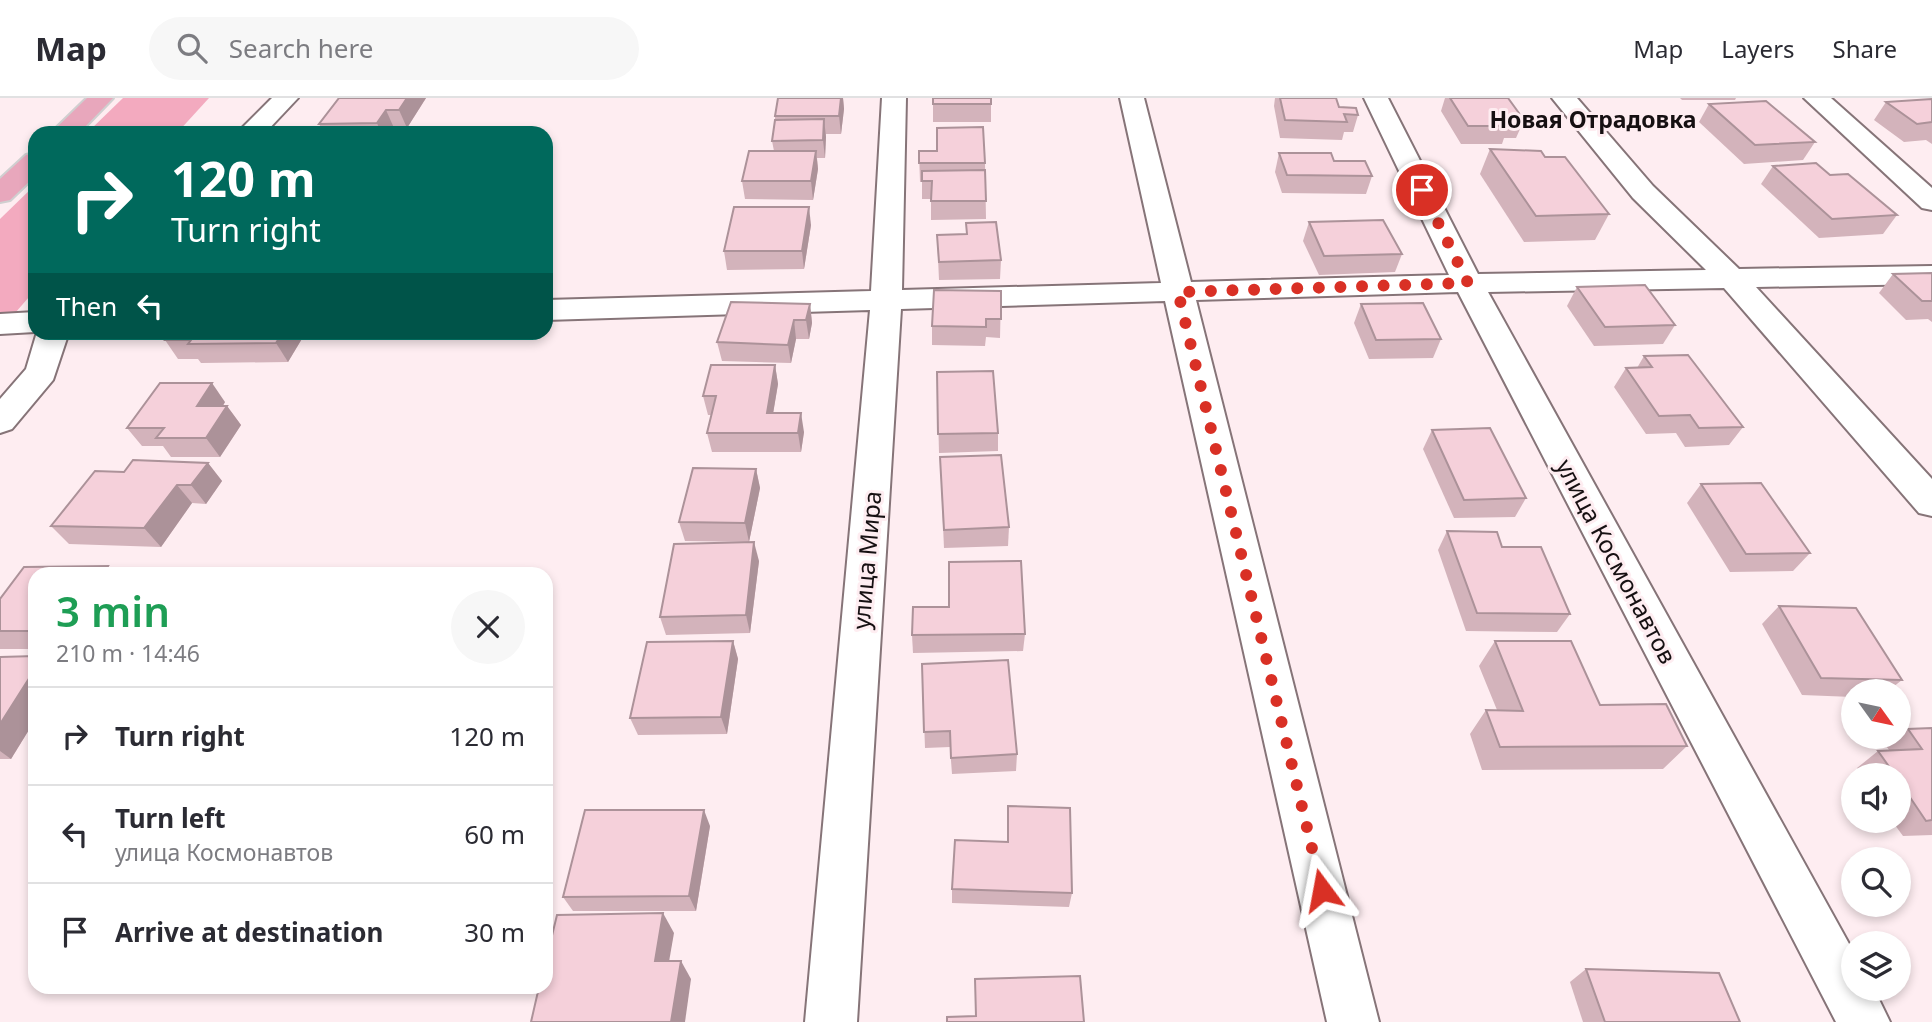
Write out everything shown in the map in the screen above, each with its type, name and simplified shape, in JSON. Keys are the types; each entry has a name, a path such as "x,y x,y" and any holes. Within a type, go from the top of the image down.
{"main road":[{"path":"71,126 101,98"},
{"path":"0,194 28,168"}],"street":[{"path":"257,126 286,98"},
{"name":"улица Мира","path":"831,1022 886,302 894,98"},
{"path":"1132,98 1353,1022"},
{"name":"улица Космонавтов","path":"1376,98 1468,283 1864,1022"},
{"path":"1564,98 1643,192 1732,278 1932,503"},
{"path":"1816,98 1932,202"},
{"path":"553,310 1468,283 1932,275"},
{"path":"0,324 28,322"},
{"path":"0,421 41,372 51,340"}],"shaded area":[{"path":"123,98 209,98 183,126 94,126"},
{"path":"28,192 28,298 16,312 0,312 0,219"}],"building":[{"path":"339,98 407,98 399,110 386,110 377,123 319,124"},
{"path":"778,98 841,98 839,116 775,116"},
{"path":"933,98 991,98 991,104 933,104"},
{"path":"1280,98 1336,98 1339,107 1356,108 1358,115 1344,114 1347,122 1285,120"},
{"path":"1450,98 1508,98 1524,120 1506,121 1509,126 1468,126"},
{"path":"1932,99 1932,122 1917,124 1886,102"},
{"path":"1766,101 1815,142 1755,145 1709,104"},
{"path":"824,119 823,140 772,141 775,120"},
{"path":"983,127 985,163 919,163 919,151 937,151 937,128"},
{"path":"1490,149 1541,151 1545,157 1565,157 1609,214 1536,216"},
{"path":"749,151 816,151 811,181 742,181"},
{"path":"1279,153 1331,153 1334,161 1365,161 1372,176 1287,175"},
{"path":"1816,163 1830,175 1848,174 1897,215 1832,219 1773,166"},
{"path":"985,170 986,201 931,201 932,181 922,181 922,171"},
{"path":"734,207 809,207 802,251 724,251"},
{"path":"1383,220 1402,254 1324,256 1309,222"},
{"path":"996,222 1001,260 939,262 937,235 967,234 966,223"},
{"path":"1932,273 1932,301 1922,301 1893,274"},
{"path":"1645,285 1675,325 1605,327 1577,287"},
{"path":"934,290 1001,291 1001,319 986,319 986,327 932,326"},
{"path":"731,302 810,304 806,320 794,320 788,345 717,342"},
{"path":"1423,303 1441,339 1376,340 1361,304"},
{"path":"191,340 278,340 276,343 188,344"},
{"path":"1688,355 1743,427 1699,428 1690,415 1659,416 1626,368 1652,367 1644,356"},
{"path":"711,365 775,365 767,413 801,413 798,433 707,433 716,396 703,396"},
{"path":"993,371 998,433 938,434 937,372"},
{"path":"160,383 212,383 197,406 227,406 206,438 156,438 164,428 127,428"},
{"path":"1490,428 1526,498 1464,500 1432,430"},
{"path":"1001,455 1009,527 944,530 940,457"},
{"path":"133,460 208,463 191,485 177,485 144,528 51,526 95,471 124,472"},
{"path":"693,468 756,469 745,523 679,522"},
{"path":"1761,483 1810,553 1746,554 1701,484"},
{"path":"1447,531 1497,532 1502,547 1541,547 1570,614 1477,613"},
{"path":"754,542 746,615 660,617 674,544"},
{"path":"1021,561 1025,634 912,635 913,607 949,607 949,562"},
{"path":"108,566 28,567 28,631 0,631 0,599 24,567"},
{"path":"1779,606 1856,608 1901,679 1821,678"},
{"path":"733,641 721,717 630,718 647,642"},
{"path":"1495,641 1571,641 1600,705 1666,704 1687,746 1500,747 1486,710 1523,711"},
{"path":"28,656 28,680 0,724 0,657"},
{"path":"1008,660 1017,754 951,758 950,731 924,732 922,664"},
{"path":"1932,728 1932,820 1926,821 1911,799 1911,763 1886,763 1878,751 1922,749 1911,733 1911,729"},
{"path":"1008,806 1070,808 1072,893 952,889 955,840 1008,842"},
{"path":"585,810 704,810 689,896 563,897"},
{"path":"663,913 655,961 681,961 671,1022 531,1022 537,994 553,994 553,931 557,915"},
{"path":"1586,969 1719,973 1740,1022 1605,1022"},
{"path":"1080,976 1084,1022 947,1022 947,1017 976,1016 975,979"}],"district":[{"name":"Новая Отрадовка","path":"1593,119"}],"route":[{"path":"1322,890 1178,292 1468,283 1422,190"}]}
